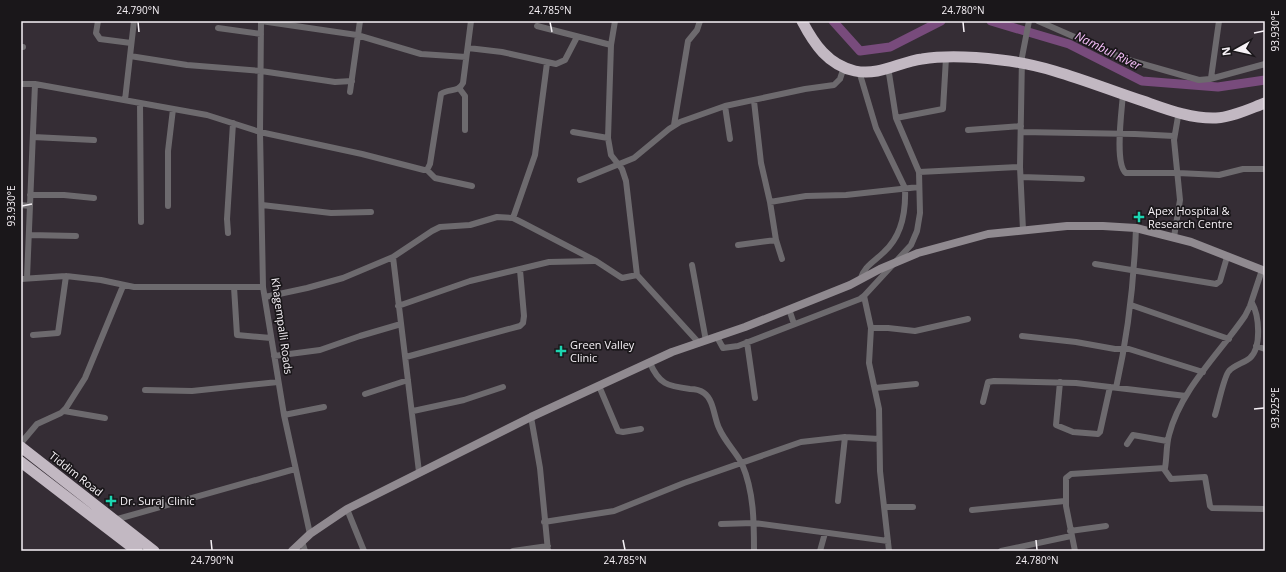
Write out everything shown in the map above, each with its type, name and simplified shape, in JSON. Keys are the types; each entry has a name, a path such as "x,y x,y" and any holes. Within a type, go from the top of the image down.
{"highway":[{"path":"802,21 823,53 844,67 859,71 872,72 888,66 916,60 946,58 1022,61 1123,94 1179,110 1216,112 1265,97"},
{"path":"809,21 820,40 834,55 844,61 862,66 888,66 905,56 927,52 982,53 1082,74 1197,117 1218,118 1236,114 1265,104"},
{"name":"Tiddim Road","path":"21,447 154,551"},
{"path":"21,462 137,551"}],"street":[{"path":"98,21 96,33 100,39 131,43"},
{"path":"124,100 134,21"},
{"path":"261,21 357,35 421,54 466,57"},
{"name":"Khagempalli Roads","path":"261,21 260,132 264,287 284,415 310,534"},
{"path":"350,92 360,21"},
{"path":"427,170 430,164 442,94 444,92 459,88 463,83 471,21"},
{"path":"615,21 611,46 608,138 611,155 620,164 626,182 637,275 702,342"},
{"path":"674,125 688,41 696,30 700,21"},
{"path":"1038,21 1125,59 1198,80 1265,64"},
{"path":"1211,78 1219,21"},
{"path":"1023,230 1020,167 1022,61 1029,22"},
{"path":"537,26 611,46"},
{"path":"218,28 261,34"},
{"path":"468,48 518,55 556,64 565,60 576,37"},
{"path":"130,56 187,65 261,71 335,82 352,81"},
{"path":"896,118 943,109 946,58"},
{"path":"512,218 534,155 547,63"},
{"path":"292,551 310,534 347,509 531,417 672,352 792,316 830,312 864,296 911,245 917,231 920,213 918,172 896,118 888,66"},
{"path":"580,180 637,156 674,125 725,106 805,89 834,85 840,80 844,67"},
{"path":"859,71 874,124 905,188 905,207 900,229 890,246 864,270 860,280"},
{"path":"21,84 35,84 208,115 260,132 362,154 420,170 427,170 435,178 472,186"},
{"path":"35,84 29,237 24,279 66,276 101,280 123,286 264,287"},
{"path":"459,88 465,96 465,130"},
{"path":"1123,94 1120,133 1121,166 1124,172 1219,175 1243,169 1265,168"},
{"path":"754,101 761,163 770,202 776,240 782,259"},
{"path":"140,103 141,222"},
{"path":"725,106 730,139"},
{"path":"168,206 168,151 173,109"},
{"path":"1174,237 1180,200 1174,136 1179,110"},
{"path":"228,234 227,219 233,123"},
{"path":"968,130 1021,129 1174,136"},
{"path":"573,132 608,138"},
{"path":"33,137 94,140"},
{"path":"918,172 1020,167"},
{"path":"1021,176 1082,180"},
{"path":"770,202 806,196 846,195 919,187"},
{"path":"30,195 64,195 94,198"},
{"path":"21,205 30,206"},
{"path":"262,205 331,213 371,212"},
{"path":"265,297 343,278 393,257 432,231 440,228 470,225 497,216 512,218 596,261 622,278 637,275"},
{"path":"718,338 721,346 728,349 747,342 792,316 896,262 918,253 988,234 1067,226 1136,228 1191,242 1263,270 1252,302 1245,316 1186,396 1171,427 1167,441 1164,469 1171,479 1205,477 1210,506 1212,508 1265,509"},
{"path":"1060,382 1056,425 1074,433 1098,434 1100,432 1125,348 1131,305 1136,228"},
{"path":"21,239 29,237 76,236"},
{"path":"738,245 776,240"},
{"path":"393,257 400,324 413,411 419,472"},
{"path":"1095,264 1216,284 1220,281 1227,257"},
{"path":"398,306 470,281 558,260 596,261"},
{"path":"692,265 702,342"},
{"path":"406,357 520,326 523,323 524,316 520,270"},
{"path":"33,335 58,332 66,276"},
{"path":"21,443 37,424 64,411 85,378 123,286"},
{"path":"234,287 237,335 271,338"},
{"path":"864,296 871,328 869,363 879,408 879,439 890,507 888,541 889,551"},
{"path":"1215,415 1228,372 1250,357 1256,346 1258,322 1256,310 1252,302"},
{"path":"1131,305 1229,339"},
{"path":"871,328 915,331 968,319"},
{"path":"274,356 320,350 400,324"},
{"path":"1022,336 1076,342 1115,349 1125,348 1203,372"},
{"path":"747,342 755,398"},
{"path":"1256,346 1265,349"},
{"path":"650,363 658,378 665,384 674,387 697,390 707,395 722,434 741,462 749,485 754,523 754,551"},
{"path":"365,394 408,380"},
{"path":"983,402 989,381 1060,382 1186,396"},
{"path":"144,390 192,391 278,382"},
{"path":"875,388 916,384"},
{"path":"599,386 619,432 641,429"},
{"path":"413,411 464,400 503,387"},
{"path":"284,415 324,407"},
{"path":"64,411 105,418"},
{"path":"513,551 548,548 544,522 540,468 531,417"},
{"path":"1127,444 1133,435 1167,441"},
{"path":"544,522 614,511 684,482 801,442 845,437 879,439"},
{"path":"838,501 845,437"},
{"path":"114,520 295,469"},
{"path":"1075,551 1065,501 1066,478 1071,474 1164,469"},
{"path":"972,510 1065,501"},
{"path":"890,507 914,507"},
{"path":"347,509 364,551"},
{"path":"721,524 754,523 888,541"},
{"path":"1001,551 1106,526"},
{"path":"820,551 825,533"},
{"path":"302,541 305,551"}],"waterway":[{"name":"Nambul River","path":"833,21 860,51 890,47 941,21"},
{"name":"Nambul River","path":"991,21 1069,44 1142,81 1218,87 1265,80"}],"place":[{"name":"Apex Hospital & Research Centre","path":"1139,217"},
{"name":"Green Valley Clinic","path":"561,351"},
{"name":"Dr. Suraj Clinic","path":"111,501"}]}
